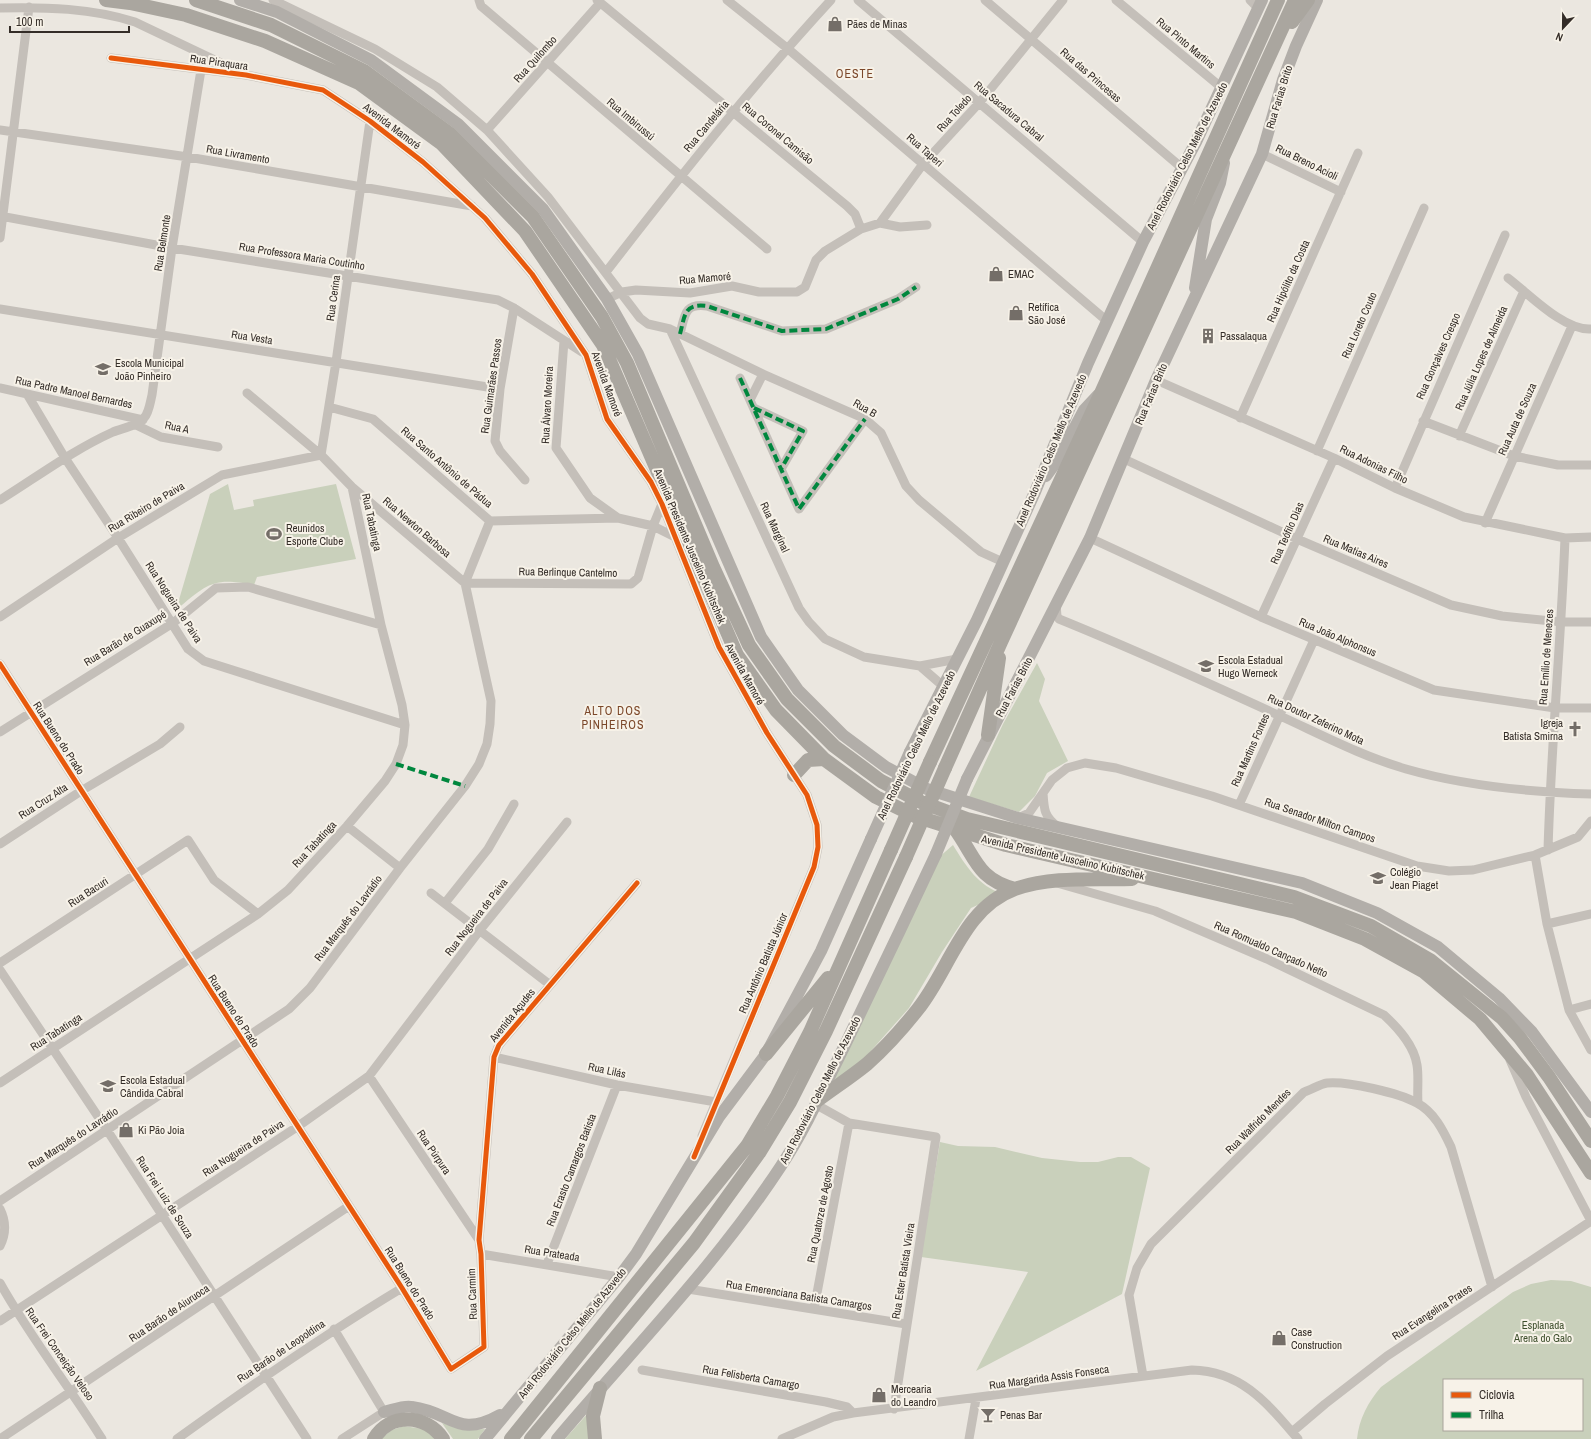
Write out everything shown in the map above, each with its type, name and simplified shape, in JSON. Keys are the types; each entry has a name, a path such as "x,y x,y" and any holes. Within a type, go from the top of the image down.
{"highway":[{"name":"Avenida Presidente Juscelino Kubitschek","path":"106,0 130,3 186,15 265,41 359,83 441,143 524,230 603,345 737,655 776,710 824,759 876,797 915,816 1006,845 1155,878 1296,912 1365,939 1423,971 1480,1019 1504,1047 1554,1114 1591,1173"},
{"name":"Avenida Presidente Juscelino Kubitschek","path":"196,0 271,25 364,71 450,134 533,217 602,318 627,363 713,567 749,646 787,699 834,746 882,781 921,802 967,820 1294,898 1371,926 1430,960 1502,1018 1520,1038 1549,1077 1591,1141"},
{"name":"Anel Rodoviário Celso Mello de Azevedo","path":"511,1439 747,1146 776,1096 810,1032 930,762 1102,391 1278,0"},
{"name":"Anel Rodoviário Celso Mello de Azevedo","path":"531,1439 694,1243 759,1153 790,1102 826,1032 906,857 1001,642 1295,0"},
{"path":"1275,45 1308,0"},
{"path":"988,735 1001,642"},
{"path":"794,775 808,760 824,759"},
{"path":"955,829 984,874 992,881 1015,889"},
{"path":"816,1102 866,1064 896,1035 935,986 975,918 996,898 1015,889 1051,881 1155,878"},
{"path":"766,1054 823,986 850,943"},
{"path":"595,1439 593,1416 600,1388"},
{"path":"374,1439 389,1423 408,1418 427,1423 443,1439"}],"main road":[{"path":"240,0 277,12 371,60 458,124 543,209 607,299 638,354 761,637 798,690 843,735 886,767 927,789 1018,818 1302,883 1376,913 1438,947 1499,998 1532,1032 1591,1112"},
{"name":"Rua Farias Brito","path":"967,779 988,735 1090,538 1156,380 1262,154 1283,80 1296,46 1317,0"},
{"name":"Anel Rodoviário Celso Mello de Azevedo","path":"485,1439 600,1302 636,1254 719,1117 766,1054 821,951 910,752 978,620 1035,492 1067,411 1107,321 1143,242 1222,88 1257,3"},
{"path":"1192,305 1206,219 1220,183 1226,152"},
{"path":"1035,492 1057,461 1084,410 1102,391"},
{"name":"Anel Rodoviário Celso Mello de Azevedo","path":"557,1439 688,1289 758,1199 782,1165 816,1102 936,854 967,779"},
{"path":"384,1412 410,1406 422,1409 458,1424 468,1426 487,1423 507,1412"}],"street":[{"name":"Rua B","path":"273,0 375,49 430,83 486,130 548,197 622,292 634,312 648,324 670,329 763,374 865,419 881,432 906,486 919,500 981,552 1003,562"},
{"name":"Rua Taperi","path":"727,0 787,48 1107,321"},
{"name":"Rua Candelária","path":"606,272 734,111 830,0"},
{"name":"Rua Sacadura Cabral","path":"858,0 980,102 1143,242"},
{"name":"Rua das Princesas","path":"985,0 1182,168"},
{"name":"Rua Toledo","path":"880,224 923,164 980,102 1063,0"},
{"name":"Rua Pinto Martins","path":"1116,0 1222,88"},
{"name":"Rua Quilombo","path":"486,130 547,64 599,2"},
{"name":"Rua Coronel Camisão","path":"599,2 734,111 855,214 861,229"},
{"name":"Rua Imbirussú","path":"480,3 547,64 767,249"},
{"path":"0,8 29,7 100,12 120,17 135,22 246,76"},
{"path":"0,238 29,7"},
{"name":"Rua Piraquara","path":"111,58 246,76 324,90"},
{"name":"Rua Belmonte","path":"143,420 147,415 152,396 172,248 201,70"},
{"name":"Avenida Mamoré","path":"324,90 370,121 424,162 485,218 532,274 586,355 607,419 651,482 662,504 673,536 718,647 767,733 794,775"},
{"name":"Rua Cerina","path":"321,455 362,187 370,121"},
{"name":"Rua Livramento","path":"0,130 188,157 472,206"},
{"name":"Rua Hipólito da Costa","path":"1240,418 1358,153"},
{"name":"Rua Breno Acioli","path":"1262,154 1341,192"},
{"name":"Rua Loreto Couto","path":"1317,451 1424,208"},
{"name":"Rua Professora Maria Coutinho","path":"2,217 172,248 498,300 514,308 586,355"},
{"name":"Rua Mamoré","path":"622,292 636,290 690,293 732,286 759,292 797,292 805,287 816,260 825,251 861,229 880,224 900,227 927,225"},
{"name":"Rua Gonçalves Crespo","path":"1395,488 1505,235"},
{"path":"1508,278 1572,326 1591,329"},
{"path":"680,334 685,314 689,308 696,304 707,306 782,331 826,329 898,299 916,287"},
{"name":"Rua Júlia Lopes de Almeida","path":"1459,436 1524,291"},
{"path":"607,299 622,292"},
{"name":"Rua Guimarães Passos","path":"514,308 500,389 495,442 500,451 526,480"},
{"name":"Rua Vesta","path":"0,309 500,389"},
{"name":"Rua Auta de Souza","path":"1485,523 1572,326"},
{"name":"Rua Marginal","path":"670,329 799,608 808,622 825,639 864,657 920,666 957,659"},
{"name":"Rua Álvaro Moreira","path":"564,340 556,448 590,498 618,518"},
{"path":"752,404 763,374"},
{"path":"740,378 799,509 865,419"},
{"name":"Rua Adonias Filho","path":"1156,380 1334,458 1395,488 1464,517 1485,523 1565,538 1591,537"},
{"name":"Rua Padre Manoel Bernardes","path":"0,388 143,420"},
{"name":"Rua Newton Barbosa","path":"247,393 321,455 352,487 464,583"},
{"name":"Rua Nogueira de Paiva","path":"28,394 65,458 173,623 188,649 204,661 404,725"},
{"path":"752,404 803,431 781,469"},
{"name":"Rua Santo Antônio de Pádua","path":"329,407 373,419 490,521 618,518 653,526 673,536"},
{"path":"0,500 65,458 113,432 143,420"},
{"path":"1423,421 1514,456 1558,465 1591,465"},
{"name":"Rua A","path":"134,424 161,437 218,447"},
{"name":"Rua Ribeiro de Paiva","path":"0,617 118,538 222,475 321,455"},
{"name":"Rua Teófilo Dias","path":"1261,617 1334,458"},
{"name":"Rua Matias Aires","path":"1124,459 1297,539 1451,605 1502,616 1562,622 1591,622"},
{"name":"Rua Tabatinga","path":"0,1083 188,958 258,914 288,890 347,826 385,781 396,764 402,745 404,725 402,705 381,625 352,487"},
{"name":"Rua Berlinque Cantelmo","path":"464,583 631,584 638,578 653,526 662,504"},
{"path":"464,583 490,521"},
{"name":"Rua João Alphonsus","path":"1090,538 1261,617 1434,690 1555,708 1591,708"},
{"name":"Rua Emílio de Menezes","path":"1548,850 1555,708 1562,622 1565,538"},
{"name":"Rua Marquês do Lavrádio","path":"0,1201 289,1009 310,988 400,868 465,786 479,764 487,744 491,701 464,583"},
{"name":"Rua Barão de Guaxupé","path":"0,732 173,623 216,588 248,587 381,625"},
{"name":"Rua Doutor Zeferino Mota","path":"1056,604 1057,616 1059,619 1279,715 1357,752 1406,769 1460,782 1550,792 1591,794"},
{"name":"Rua Martins Fontes","path":"1239,805 1314,640"},
{"name":"Rua Bueno do Prado","path":"0,664 297,1127 350,1206 451,1369"},
{"path":"920,666 943,686"},
{"name":"Rua Cruz Alta","path":"0,844 81,790 160,744 180,727"},
{"name":"Rua Senador Milton Campos","path":"1018,818 1029,813 1052,780 1067,768 1085,763 1116,768 1239,805 1417,866 1449,871 1473,870 1535,855 1578,837 1590,825"},
{"name":"Rua Antônio Batista Júnior","path":"694,1157 814,867 818,847 817,825 807,795 794,775"},
{"path":"1043,793 1044,808 1048,819 1057,826"},
{"path":"445,903 488,849 514,804"},
{"name":"Rua Nogueira de Paiva","path":"0,1321 297,1127 369,1076 480,930 567,822"},
{"path":"347,826 400,868"},
{"name":"Rua Bacuri","path":"0,963 188,840 214,880 258,914"},
{"path":"1535,855 1546,924 1569,1010 1591,1050"},
{"name":"Rua Romualdo Cançado Netto","path":"1051,881 1155,910 1267,959 1384,1015 1395,1025 1413,1052 1417,1064 1418,1103"},
{"name":"Avenida Açudes","path":"479,1240 494,1057 499,1044 637,883"},
{"path":"431,893 549,984"},
{"path":"1546,924 1591,914"},
{"name":"Rua Frei Luiz de Souza","path":"0,970 107,1130 307,1439"},
{"path":"1569,1010 1591,1004"},
{"path":"1504,1047 1529,1104 1591,1221"},
{"name":"Rua Lilás","path":"494,1057 617,1085 716,1102"},
{"name":"Rua Púrpura","path":"369,1076 479,1240"},
{"name":"Rua Walfrido Mendes","path":"1143,1376 1129,1295 1137,1268 1151,1244 1304,1092 1326,1083 1356,1085 1395,1095 1418,1103 1434,1116 1451,1146 1492,1287"},
{"name":"Rua Erasto Camargos Batista","path":"547,1264 617,1085"},
{"path":"816,1102 849,1123"},
{"name":"Rua Ester Batista Vieira","path":"849,1123 936,1137 894,1409"},
{"name":"Rua Quatorze de Agosto","path":"814,1309 849,1123"},
{"name":"Rua Barão de Aiuruoca","path":"0,1439 73,1392 350,1206"},
{"path":"0,1208 3,1214 5,1227 3,1240 0,1246"},
{"name":"Rua Evangelina Prates","path":"1295,1435 1325,1404 1387,1356 1591,1221"},
{"name":"Rua Carmim","path":"451,1369 484,1347 481,1254 479,1240"},
{"name":"Rua Prateada","path":"481,1254 619,1277"},
{"name":"Rua Frei Conceição Veloso","path":"0,1283 16,1311 73,1392 102,1439"},
{"name":"Rua Barão de Leopoldina","path":"176,1439 266,1374 334,1329 402,1288"},
{"name":"Rua Emerenciana Batista Camargos","path":"688,1289 906,1324"},
{"path":"334,1329 384,1412 342,1439"},
{"name":"Rua Felisberta Camargo","path":"642,1370 826,1402 847,1408 853,1413"},
{"name":"Rua Margarida Assis Fonseca","path":"782,1439 833,1417 853,1413 976,1399 1192,1370 1210,1371 1225,1376 1250,1389 1295,1435"},
{"path":"969,1439 976,1399"}],"green space":[{"name":"Reunidos Esporte Clube","path":"228,484 234,510 254,506 253,500 336,484 356,559 257,577 254,585 229,582 211,585 196,594 176,610 210,494"},
{"path":"1037,663 1045,679 1039,701 1068,761 1047,773 1035,796 1019,812 969,797 1003,724"},
{"path":"953,845 968,868 980,881 986,886 1003,894 971,908 942,952 909,1008 862,1061 827,1092 930,865"},
{"path":"940,1142 958,1146 995,1147 1042,1158 1080,1162 1098,1162 1118,1157 1131,1157 1150,1168 1122,1294 976,1371 1028,1272 921,1257"},
{"name":"Esplanada Arena do Galo","path":"1551,1280 1571,1281 1591,1287 1591,1439 1357,1439 1365,1411 1381,1387 1513,1292 1531,1284"},
{"path":"589,1412 593,1439 565,1439"},
{"path":"442,1423 466,1430 485,1429 478,1439 453,1439"},
{"path":"404,1426 423,1429 437,1439 380,1439 392,1430"}],"marked path":[{"path":"680,334 685,316 694,306 707,306 782,331 826,329 898,299 916,287"},
{"path":"740,378 799,509 865,419"},
{"path":"754,408 803,431 781,469"},
{"path":"396,764 465,786"}],"cycle path":[{"path":"111,58 246,75 323,90 370,121 423,162 485,218 532,274 586,355 607,419 651,482 662,504 719,647 767,733 807,795 817,825 818,847 814,867 694,1157"},
{"path":"0,664 402,1288 451,1369 484,1347 481,1254 479,1240 494,1057 499,1045 637,883"}],"place":[{"name":"Pães de Minas","path":"835,24"},
{"name":"EMAC","path":"996,274"},
{"name":"Retífica São José","path":"1016,313"},
{"name":"Passalaqua","path":"1208,336"},
{"name":"Escola Municipal João Pinheiro","path":"103,369"},
{"name":"Reunidos Esporte Clube","path":"274,534"},
{"name":"Escola Estadual Hugo Werneck","path":"1206,666"},
{"name":"Igreja Batista Smirna","path":"1575,729"},
{"name":"Colégio Jean Piaget","path":"1378,878"},
{"name":"Escola Estadual Cândida Cabral","path":"108,1086"},
{"name":"Ki Pão Joia","path":"126,1130"},
{"name":"Case Construction","path":"1279,1338"},
{"name":"Mercearia do Leandro","path":"879,1395"},
{"name":"Penas Bar","path":"988,1415"}],"district":[{"name":"OESTE","path":"855,74"},
{"name":"ALTO DOS PINHEIROS","path":"613,718"}]}
